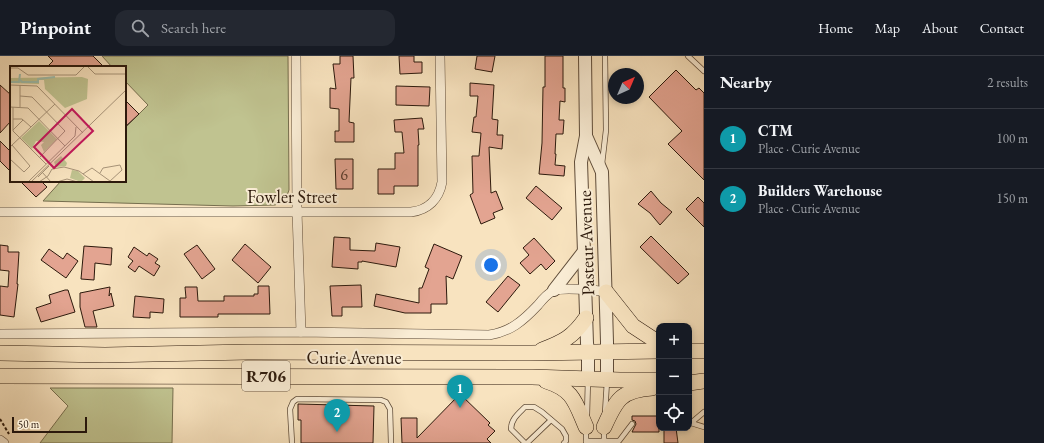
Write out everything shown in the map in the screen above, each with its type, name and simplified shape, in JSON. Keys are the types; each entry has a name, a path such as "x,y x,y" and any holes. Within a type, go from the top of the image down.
{"main road":[{"path":"606,292 633,326 656,341"},
{"path":"531,353 553,346 571,335 579,328 586,318"},
{"name":"Curie Avenue","path":"0,353 105,355 248,352 531,353 656,351"},
{"name":"Curie Avenue","path":"0,376 532,376 656,380"},
{"path":"532,376 558,385 566,390 576,404 586,437"},
{"path":"692,380 704,381"},
{"path":"692,383 704,381"},
{"path":"604,437 611,410 625,395 638,389 656,387"}],"street":[{"path":"296,56 297,211 301,332"},
{"name":"Fowler Street","path":"0,212 411,212 424,209 435,200 441,189 442,182 440,56"},
{"name":"Pasteur Avenue","path":"586,56 586,136 581,162 588,378"},
{"name":"Pasteur Avenue","path":"586,136 602,172 607,379"},
{"path":"554,290 585,250"},
{"path":"554,290 585,289 606,292"},
{"name":"Curie Avenue","path":"0,334 301,332 496,334 510,330 519,324 545,297 554,290"},
{"path":"0,440 7,440"}],"lane":[{"path":"602,172 606,130 605,56"},
{"path":"688,56 704,71"},
{"path":"588,378 586,437 604,437 619,441 632,424"},
{"path":"604,437 607,379"},
{"path":"292,443 290,409 293,402 298,399 381,400 386,402 390,410 392,443"},
{"path":"551,420 526,443 511,429 512,421 525,407 534,408 542,412 562,429 566,436 566,441 564,443"},
{"path":"704,412 691,423 704,427"}],"path":[{"path":"0,419 7,440"}],"green space":[{"path":"102,56 288,56 289,190 285,201 275,205 233,206 43,201 60,182 126,182 126,126 148,105 126,82 126,66 111,66"},
{"path":"50,388 173,388 172,443 40,443 68,406"}],"building":[{"path":"48,56 93,56 103,66 48,66 53,61"},
{"path":"340,56 353,56 354,78 351,78 349,122 354,123 354,142 335,142 335,131 339,131 339,109 330,108 330,88 336,89 333,64 340,64"},
{"path":"399,56 414,56 414,62 422,62 422,73 400,74"},
{"path":"477,56 495,56 492,72 475,69"},
{"path":"545,56 563,56 563,88 565,88 565,102 560,101 559,120 564,120 563,134 556,134 555,165 565,166 564,176 539,174 542,143 543,87 545,87"},
{"path":"676,70 696,90 699,88 704,93 704,180 668,144 682,131 649,97"},
{"path":"470,83 494,85 492,119 498,120 497,135 503,135 502,149 489,147 491,193 496,191 503,209 493,213 495,218 481,224 470,195 473,193 472,156 479,156 481,133 472,132 474,117 476,117 478,96 470,96"},
{"path":"0,85 10,94 10,122 0,133"},
{"path":"396,86 430,87 429,106 396,105"},
{"path":"126,101 139,114 126,126"},
{"path":"422,118 424,129 418,129 418,186 394,186 394,194 378,194 378,169 395,169 395,153 404,153 402,132 395,132 394,120"},
{"path":"0,141 10,151 10,171 0,161"},
{"path":"335,159 353,159 353,189 336,189"},
{"path":"21,182 42,182 47,187 36,197"},
{"path":"536,186 562,208 552,220 526,198"},
{"path":"651,191 661,203 672,212 660,225 650,213 638,204"},
{"path":"698,197 704,203 704,227 686,209"},
{"path":"651,236 689,274 678,284 640,247"},
{"path":"334,237 350,238 350,250 375,251 376,243 400,247 396,267 362,261 358,262 358,269 332,267"},
{"path":"534,238 555,261 546,270 541,264 530,274 520,263 529,255 523,248"},
{"path":"245,244 271,267 258,283 232,260"},
{"path":"434,244 462,256 453,279 446,276 447,304 431,304 431,313 405,313 374,306 376,294 419,303 419,288 422,288 429,269 425,267"},
{"path":"0,245 8,246 8,252 19,252 18,284 14,317 0,315 0,286 8,287 9,271 0,270"},
{"path":"197,245 215,269 202,279 184,254"},
{"path":"84,246 112,248 111,265 95,263 94,280 81,279"},
{"path":"134,247 147,256 149,253 158,259 155,263 160,266 154,276 139,266 135,272 128,267 133,261 128,257"},
{"path":"49,249 63,259 67,253 78,261 66,278 41,260"},
{"path":"508,276 520,285 498,312 486,302"},
{"path":"361,285 362,307 342,307 342,316 332,316 330,286"},
{"path":"258,286 269,286 270,314 218,314 218,317 180,317 180,298 186,298 185,287 197,287 198,301 224,301 224,296 254,296 254,294 258,294"},
{"path":"110,287 109,296 111,293 114,306 93,311 97,327 85,327 80,307 80,293"},
{"path":"68,290 75,312 41,322 36,308 51,303 49,295"},
{"path":"135,296 164,299 163,313 150,312 150,318 133,317"},
{"path":"460,394 490,423 488,425 495,431 487,439 491,443 402,443 401,418 417,418 417,438"},
{"path":"298,404 374,406 373,443 301,443 301,420 298,420"},
{"path":"632,416 656,416 656,431 659,432 632,432 636,424 635,421 632,420"},
{"path":"664,431 676,431 678,443 664,443"}],"place":[{"name":"CTM","path":"460,408"},
{"name":"Builders Warehouse","path":"337,432"}]}
